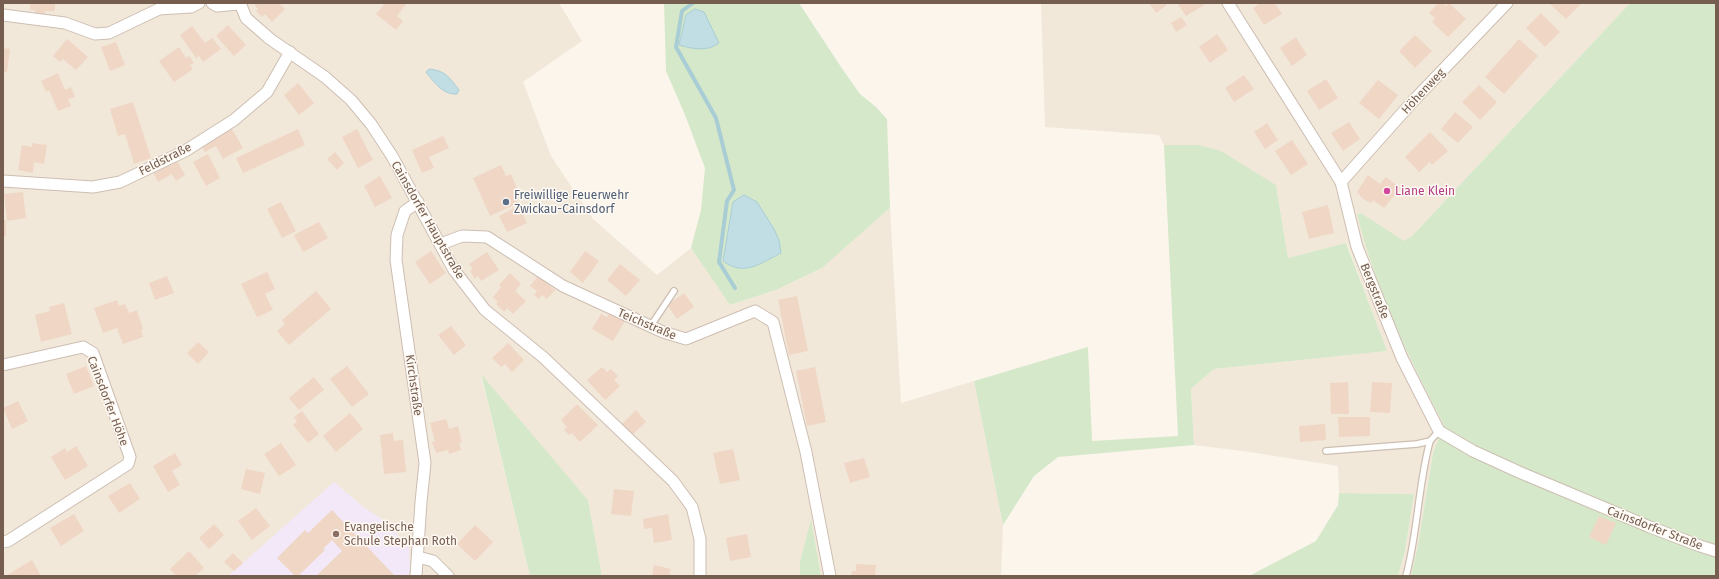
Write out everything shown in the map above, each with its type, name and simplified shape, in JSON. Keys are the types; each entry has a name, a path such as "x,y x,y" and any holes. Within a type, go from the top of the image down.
{"street":[{"path":"3,15 65,23 96,34 109,33 159,9 191,7 199,3"},
{"name":"Cainsdorfer Hauptstraße","path":"212,3 217,6 240,4 246,18 325,77 356,106 371,124 418,202 454,270 485,310 543,357 673,481 692,507 700,539 700,576"},
{"name":"Bergstraße","path":"1228,3 1341,182 1357,247 1402,358 1439,431"},
{"name":"Höhenweg","path":"1341,182 1414,100 1507,3"},
{"name":"Feldstraße","path":"5,182 93,187 120,182 185,151 228,124 267,92 290,52"},
{"name":"Kirchstraße","path":"416,576 425,464 396,260 397,235 405,211 418,202"},
{"name":"Teichstraße","path":"441,244 462,236 487,237 563,286 650,327 686,339 755,311 773,322 806,452 830,576"},
{"name":"Cainsdorfer Höhe","path":"3,364 83,348 93,353 130,457 128,464 8,541 3,542"},
{"name":"Cainsdorfer Straße","path":"1439,431 1473,452 1595,504 1700,546 1716,550"},
{"path":"418,557 434,561 448,576"}],"lane":[{"path":"650,327 674,291"},
{"path":"1406,576 1411,558 1430,441 1439,431"},
{"path":"1326,451 1418,444 1430,441"}],"shaded area":[{"path":"3,3 559,3 582,41 523,82 551,156 593,219 657,275 691,248 731,305 776,290 822,268 890,208 901,403 974,381 1003,525 1001,576 821,576 811,520 800,562 800,576 602,576 588,500 481,376 530,576 3,576"},
{"path":"1041,3 1630,3 1412,236 1404,242 1361,213 1357,214 1376,280 1418,375 1444,425 1433,453 1418,545 1411,576 1398,576 1405,551 1414,494 1339,493 1338,466 1194,445 1191,389 1214,369 1386,351 1347,243 1288,258 1276,185 1199,145 1164,145 1159,135 1045,127"},
{"name":"Evangelische Schule Stephan Roth","path":"334,482 366,509 385,521 409,547 410,570 408,576 228,576"}],"green space":[{"path":"664,3 799,3 860,94 876,107 887,119 890,208 822,268 776,290 730,305 691,248 701,210 705,168 685,115 666,71","holes":["733,202 757,202 781,253 752,267 738,268 731,266 723,261"]},
{"path":"1630,3 1716,3 1716,576 1411,576 1418,545 1433,453 1444,425 1405,348 1394,322 1373,269 1357,214 1361,213 1404,241 1412,236"},
{"path":"1164,145 1199,145 1221,151 1276,185 1288,258 1346,243 1387,351 1214,369 1191,389 1194,445 1058,457 1034,476 1003,525 974,381 1088,347 1092,441 1178,436"},
{"path":"481,374 588,500 602,576 530,576"},
{"path":"1339,493 1414,494 1405,551 1398,576 1249,576 1316,541 1338,505"},
{"path":"811,519 821,576 800,576 800,562"}],"water":[{"path":"695,9 704,12 719,43 710,48 689,48 679,45 686,15"},
{"path":"429,69 439,71 447,75 459,90 457,94 452,94 439,87 426,72"},
{"path":"744,195 757,202 774,229 779,240 781,253 752,267 738,268 723,261 733,202"}],"building":[{"path":"30,3 55,3 55,11 45,11 45,16 35,16 35,10 30,10"},
{"path":"253,3 279,3 285,9 272,22 265,14 262,17 256,11 258,9"},
{"path":"385,3 407,3 397,16 403,21 396,30 376,14"},
{"path":"1149,3 1165,3 1167,5 1156,13"},
{"path":"1177,3 1203,3 1204,5 1186,16"},
{"path":"1260,3 1275,3 1282,14 1264,25 1253,8"},
{"path":"1438,3 1443,3 1446,6 1449,3 1466,19 1448,37 1432,22 1435,18 1429,13"},
{"path":"1549,3 1582,3 1566,19"},
{"path":"1541,13 1560,32 1545,47 1526,28"},
{"path":"1181,17 1187,25 1176,32 1171,23"},
{"path":"228,25 246,45 234,56 216,36"},
{"path":"192,26 205,43 212,38 221,49 203,62 199,56 196,58 180,35"},
{"path":"1217,34 1228,50 1210,63 1199,47"},
{"path":"1415,35 1432,51 1415,68 1399,51"},
{"path":"1296,37 1307,55 1292,66 1280,48"},
{"path":"67,39 88,57 76,70 63,59 60,62 53,56"},
{"path":"1519,39 1538,56 1504,94 1485,77"},
{"path":"116,42 125,65 110,71 101,47"},
{"path":"179,47 186,58 189,56 194,63 190,65 193,69 174,82 159,61"},
{"path":"3,48 10,49 7,72 3,72"},
{"path":"58,73 65,90 71,87 75,97 68,99 71,106 58,111 49,90 46,92 41,81"},
{"path":"1244,75 1254,89 1234,102 1225,88"},
{"path":"1326,79 1338,98 1319,110 1307,91"},
{"path":"1378,80 1398,95 1379,119 1359,103"},
{"path":"298,83 314,103 299,115 284,95"},
{"path":"1479,85 1497,102 1480,120 1462,102"},
{"path":"133,102 151,158 134,164 125,134 118,136 110,109"},
{"path":"1455,112 1473,127 1458,143 1441,129"},
{"path":"1349,122 1360,139 1343,151 1331,133"},
{"path":"1267,123 1278,140 1265,149 1254,132"},
{"path":"232,129 243,148 223,159 216,146 205,152 201,145"},
{"path":"298,129 305,145 243,173 236,158"},
{"path":"357,129 373,160 358,168 342,137"},
{"path":"1430,132 1448,151 1432,165 1430,162 1419,172 1405,157"},
{"path":"443,136 449,148 429,157 434,168 422,173 412,150"},
{"path":"1292,140 1308,164 1291,175 1275,151"},
{"path":"32,143 47,145 44,164 34,162 33,173 18,170 22,145 32,147"},
{"path":"335,152 344,163 337,170 327,159"},
{"path":"208,154 220,178 206,186 193,162"},
{"path":"176,159 185,175 176,181 172,174 158,182 153,172"},
{"path":"501,165 506,176 511,174 517,189 513,191 518,203 490,216 473,178"},
{"path":"1368,175 1380,184 1386,177 1400,188 1384,208 1373,200 1371,203 1363,199 1357,192"},
{"path":"380,176 392,198 375,207 364,186"},
{"path":"23,192 26,218 7,221 4,194"},
{"path":"281,202 296,231 282,238 267,209"},
{"path":"1328,205 1334,233 1309,239 1302,212"},
{"path":"519,206 527,223 507,232 499,216"},
{"path":"3,220 6,220 6,236 3,237"},
{"path":"319,222 328,238 303,252 294,235"},
{"path":"431,251 446,273 430,284 415,262"},
{"path":"585,251 599,261 583,283 570,272"},
{"path":"487,252 499,270 481,281 478,276 475,279 470,271 473,269 469,264"},
{"path":"620,264 640,280 626,296 607,280"},
{"path":"267,272 275,289 265,294 273,310 257,317 241,284"},
{"path":"510,273 521,284 515,291 526,301 513,314 507,308 504,312 496,304 498,302 493,297 501,287 499,285"},
{"path":"167,276 174,293 155,300 149,283"},
{"path":"538,276 555,290 547,299 542,295 539,299 534,295 537,291 530,286"},
{"path":"316,291 331,309 289,345 277,331 285,324 282,320"},
{"path":"684,293 694,307 677,319 667,305"},
{"path":"797,296 808,351 789,355 778,300"},
{"path":"117,300 119,306 125,304 129,313 137,310 143,329 141,330 143,337 123,344 117,328 103,333 94,308"},
{"path":"64,303 72,334 41,342 35,315 50,311 49,307"},
{"path":"610,313 625,321 613,341 592,329 601,314 607,317"},
{"path":"451,326 466,345 454,355 438,335"},
{"path":"198,342 209,352 198,364 187,353"},
{"path":"508,343 524,360 512,372 505,364 501,367 492,358"},
{"path":"86,366 94,386 74,394 66,374"},
{"path":"347,366 369,394 352,407 330,379"},
{"path":"602,367 607,372 611,369 618,376 614,380 620,386 605,400 587,380"},
{"path":"815,367 826,422 807,426 796,371"},
{"path":"314,377 324,390 299,410 289,398"},
{"path":"1348,382 1349,414 1331,414 1330,383"},
{"path":"1372,382 1392,383 1390,413 1370,412"},
{"path":"18,401 28,421 12,429 3,408"},
{"path":"577,404 598,425 580,442 572,433 569,435 564,430 567,427 561,420"},
{"path":"636,410 646,422 632,435 622,424"},
{"path":"302,411 319,434 308,443 293,425 297,421 294,417"},
{"path":"350,413 363,429 336,452 323,436"},
{"path":"1338,417 1370,417 1370,436 1339,437"},
{"path":"446,419 449,429 458,426 462,442 459,443 461,450 449,454 448,450 436,453 432,442 435,441 430,423"},
{"path":"1325,424 1326,440 1300,442 1299,426"},
{"path":"393,433 394,441 403,440 406,472 384,474 380,435"},
{"path":"281,443 296,465 279,476 264,454"},
{"path":"76,446 88,466 65,480 51,457 65,448 67,452"},
{"path":"733,449 740,480 720,484 713,453"},
{"path":"175,453 182,465 172,471 180,485 168,492 153,466"},
{"path":"864,458 870,477 850,483 844,463"},
{"path":"246,469 265,473 260,494 241,489"},
{"path":"130,483 140,499 119,513 108,496"},
{"path":"614,489 634,491 631,516 611,514"},
{"path":"256,508 270,526 252,540 238,521"},
{"path":"332,510 395,576 316,576 342,551 332,540 323,549 325,550 298,576 295,576 277,558 305,530 308,533"},
{"path":"74,514 84,531 61,546 50,528"},
{"path":"668,514 672,540 654,543 652,528 644,529 643,519"},
{"path":"1599,516 1616,523 1606,545 1589,537"},
{"path":"214,524 224,535 209,549 199,538"},
{"path":"475,525 493,542 475,561 457,544"},
{"path":"747,534 751,557 730,561 726,538"},
{"path":"189,551 204,568 195,576 176,576 170,569"},
{"path":"233,553 243,563 234,571 224,562"},
{"path":"32,560 41,576 6,576"},
{"path":"856,564 876,565 875,576 851,576 852,571 856,571"},
{"path":"654,565 671,569 669,576 652,576"}],"waterway":[{"path":"693,3 682,11 676,47 716,118 734,190 727,201 719,262 735,288"}],"place":[{"name":"Liane Klein","path":"1387,191"},
{"name":"Freiwillige Feuerwehr Zwickau-Cainsdorf","path":"506,202"},
{"name":"Evangelische Schule Stephan Roth","path":"336,534"}]}
